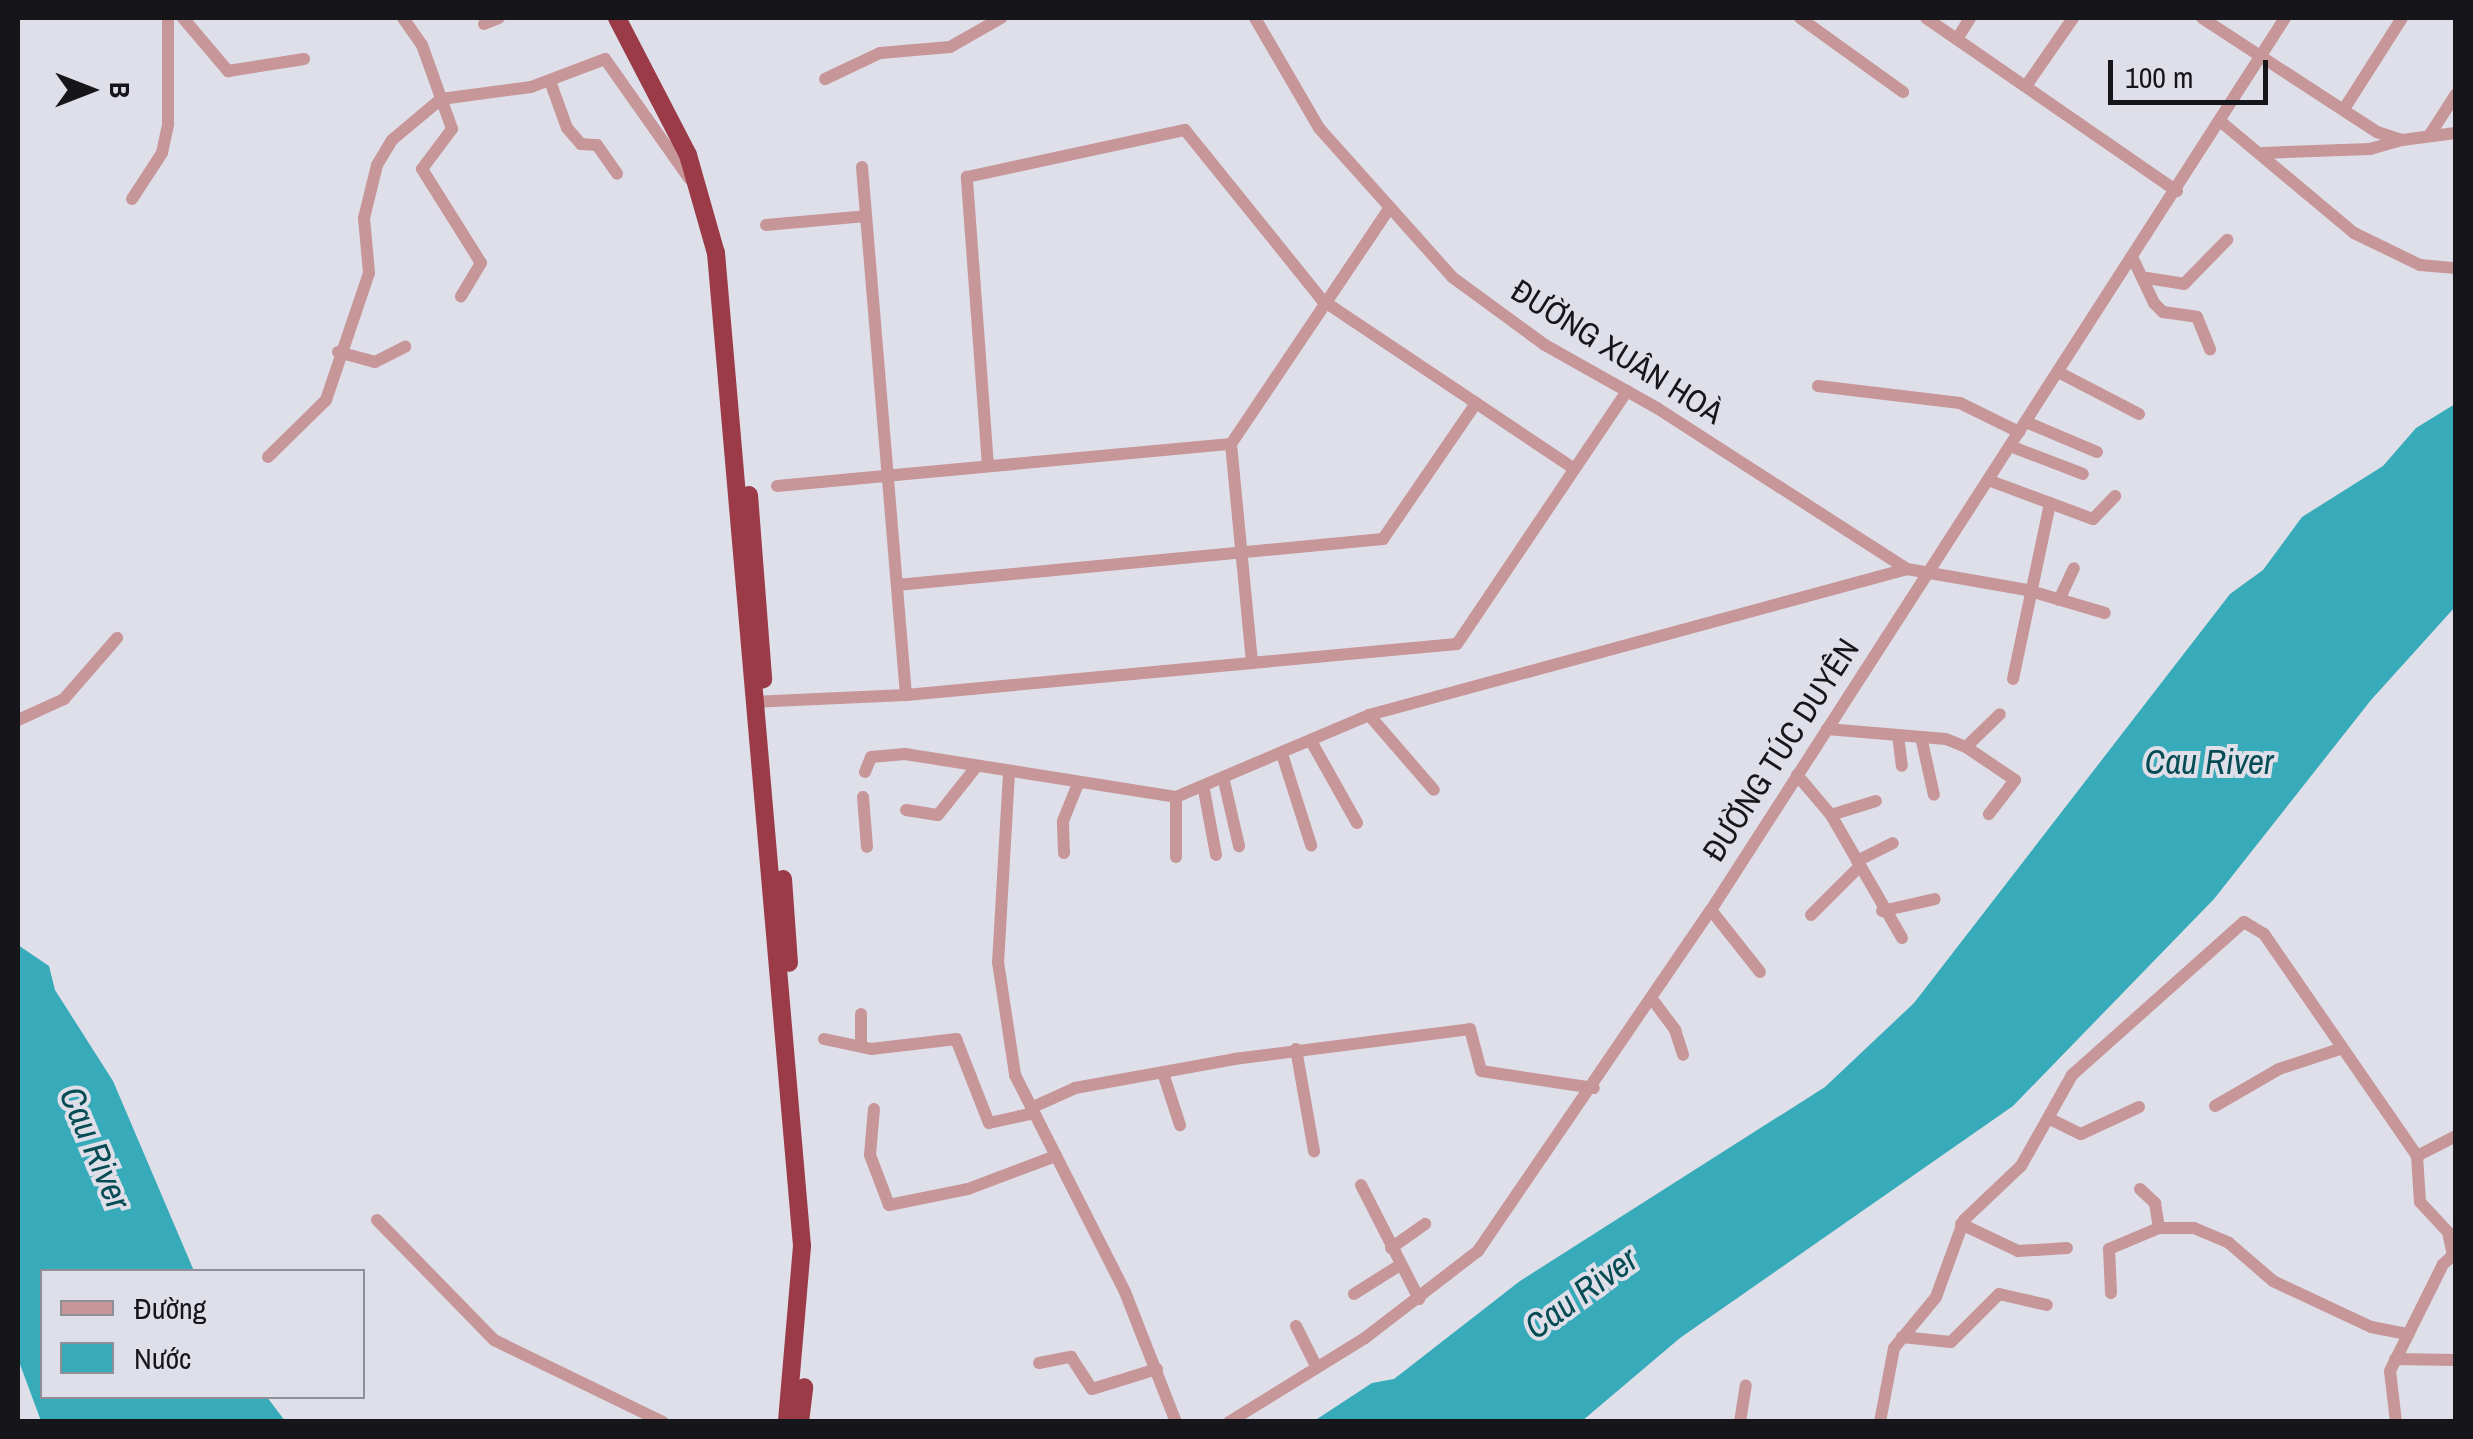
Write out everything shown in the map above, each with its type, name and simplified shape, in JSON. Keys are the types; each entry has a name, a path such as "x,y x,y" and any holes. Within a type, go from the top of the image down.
{"highway":[{"path":"617,18 688,155 716,253 813,1244 800,1422"},
{"path":"629,18 675,97 719,217 732,294 802,1246 787,1422"}],"street":[{"path":"132,199 162,154 168,124 168,18"},
{"path":"184,18 228,71 304,59"},
{"path":"404,18 422,45 452,129 422,169 481,263 461,296"},
{"path":"484,24 499,18"},
{"path":"826,80 880,53 933,53 1001,18"},
{"name":"ĐƯỜNG XUÂN HOÀ","path":"1255,18 1319,128 1466,287 1545,346 1627,391 1907,569"},
{"path":"1800,18 1902,92"},
{"path":"1926,18 2176,190"},
{"path":"1956,39 1970,18"},
{"path":"2026,86 2073,18"},
{"path":"2202,18 2344,109 2402,140"},
{"name":"ĐƯỜNG TÚC DUYÊN","path":"1229,1422 1419,1298 1478,1251 1594,1088 1711,910 2134,261 2286,18"},
{"path":"2344,109 2402,18"},
{"path":"268,457 326,400 338,352 369,272 364,218 372,178 392,140 441,100 550,82 605,59 689,178"},
{"path":"550,82 567,128 581,144 597,145 617,174"},
{"path":"2429,136 2456,94"},
{"path":"2220,121 2354,233 2420,264 2456,268"},
{"path":"988,466 967,177 1185,130 1322,300 1574,469"},
{"path":"2261,152 2370,148 2456,133"},
{"path":"862,167 906,694"},
{"path":"1252,662 1230,444 1322,300 1390,207"},
{"path":"766,225 866,216"},
{"path":"2147,278 2184,284 2227,240"},
{"path":"2134,261 2163,312 2197,317 2210,350"},
{"path":"338,352 376,362 405,347"},
{"path":"2060,373 2140,414"},
{"path":"1818,386 1960,403 2096,452"},
{"path":"759,701 906,694 1457,644 1627,391"},
{"path":"897,586 1384,539 1476,403"},
{"path":"777,486 1230,444"},
{"path":"2010,446 2083,474"},
{"path":"1988,480 2094,520 2115,496"},
{"path":"2013,678 2028,590 2050,503"},
{"path":"865,772 871,757 900,754 1077,786 1176,797 1204,790 1369,715 1907,569 1933,568 1973,584 2028,590 2106,613"},
{"path":"2059,600 2074,568"},
{"path":"18,720 64,699 117,638"},
{"path":"1966,747 2000,714"},
{"path":"1369,715 1434,790"},
{"path":"1827,729 1921,737 1966,747 2015,780 1989,814"},
{"path":"1898,735 1902,766"},
{"path":"1921,737 1934,796"},
{"path":"1311,741 1357,823"},
{"path":"1282,754 1311,845"},
{"path":"906,810 938,815 976,767"},
{"path":"1009,773 999,970 1015,1074 1157,1369 1176,1422"},
{"path":"1797,775 1831,815 1882,911 1902,938"},
{"path":"1224,781 1239,846"},
{"path":"1064,853 1063,820 1077,786"},
{"path":"1204,790 1216,855"},
{"path":"863,797 866,847"},
{"path":"1176,797 1176,857"},
{"path":"1831,815 1876,800"},
{"path":"1811,915 1858,864 1893,844"},
{"path":"1882,911 1934,899"},
{"path":"1711,910 1760,972"},
{"path":"1880,1422 1902,1337 1936,1297 1960,1224 2016,1172 2052,1120 2072,1075 2249,921 2329,1022 2340,1049 2417,1156 2420,1202 2448,1232 2454,1254 2390,1371 2396,1422"},
{"path":"1652,1000 1675,1030 1683,1055"},
{"path":"862,1014 862,1046"},
{"path":"824,1039 862,1046 956,1039 989,1124 1032,1110 1075,1088 1296,1050 1470,1029 1484,1073 1594,1088"},
{"path":"2215,1106 2279,1069 2340,1049"},
{"path":"1296,1050 1314,1151"},
{"path":"1164,1073 1180,1125"},
{"path":"2052,1120 2081,1134 2139,1107"},
{"path":"874,1109 870,1155 889,1205 968,1189 1056,1156"},
{"path":"2417,1156 2456,1136"},
{"path":"1361,1185 1419,1298"},
{"path":"2140,1189 2155,1203 2159,1228"},
{"path":"377,1220 494,1340 663,1422"},
{"path":"1391,1248 1425,1224"},
{"path":"1960,1224 2018,1251 2066,1248"},
{"path":"2111,1293 2109,1249 2159,1228 2194,1228 2229,1243 2272,1281 2370,1326 2408,1334"},
{"path":"1354,1294 1400,1264"},
{"path":"1902,1337 1951,1342 1999,1294 2047,1305"},
{"path":"1296,1326 1315,1364"},
{"path":"1038,1363 1071,1357 1092,1389 1157,1369"},
{"path":"2395,1359 2456,1360"},
{"path":"1740,1422 1746,1386"}],"water":[{"name":"Cau River","path":"2455,404 2455,607 2371,700 2214,899 2013,1106 1680,1338 1582,1421 1314,1421 1372,1383 1394,1379 1520,1281 1825,1087 1914,1003 2230,594 2263,570 2302,517 2383,466 2416,428"},
{"name":"Cau River","path":"18,945 49,966 55,990 113,1081 193,1269 40,1269 40,1399 268,1399 285,1421 41,1421 18,1359"}]}
